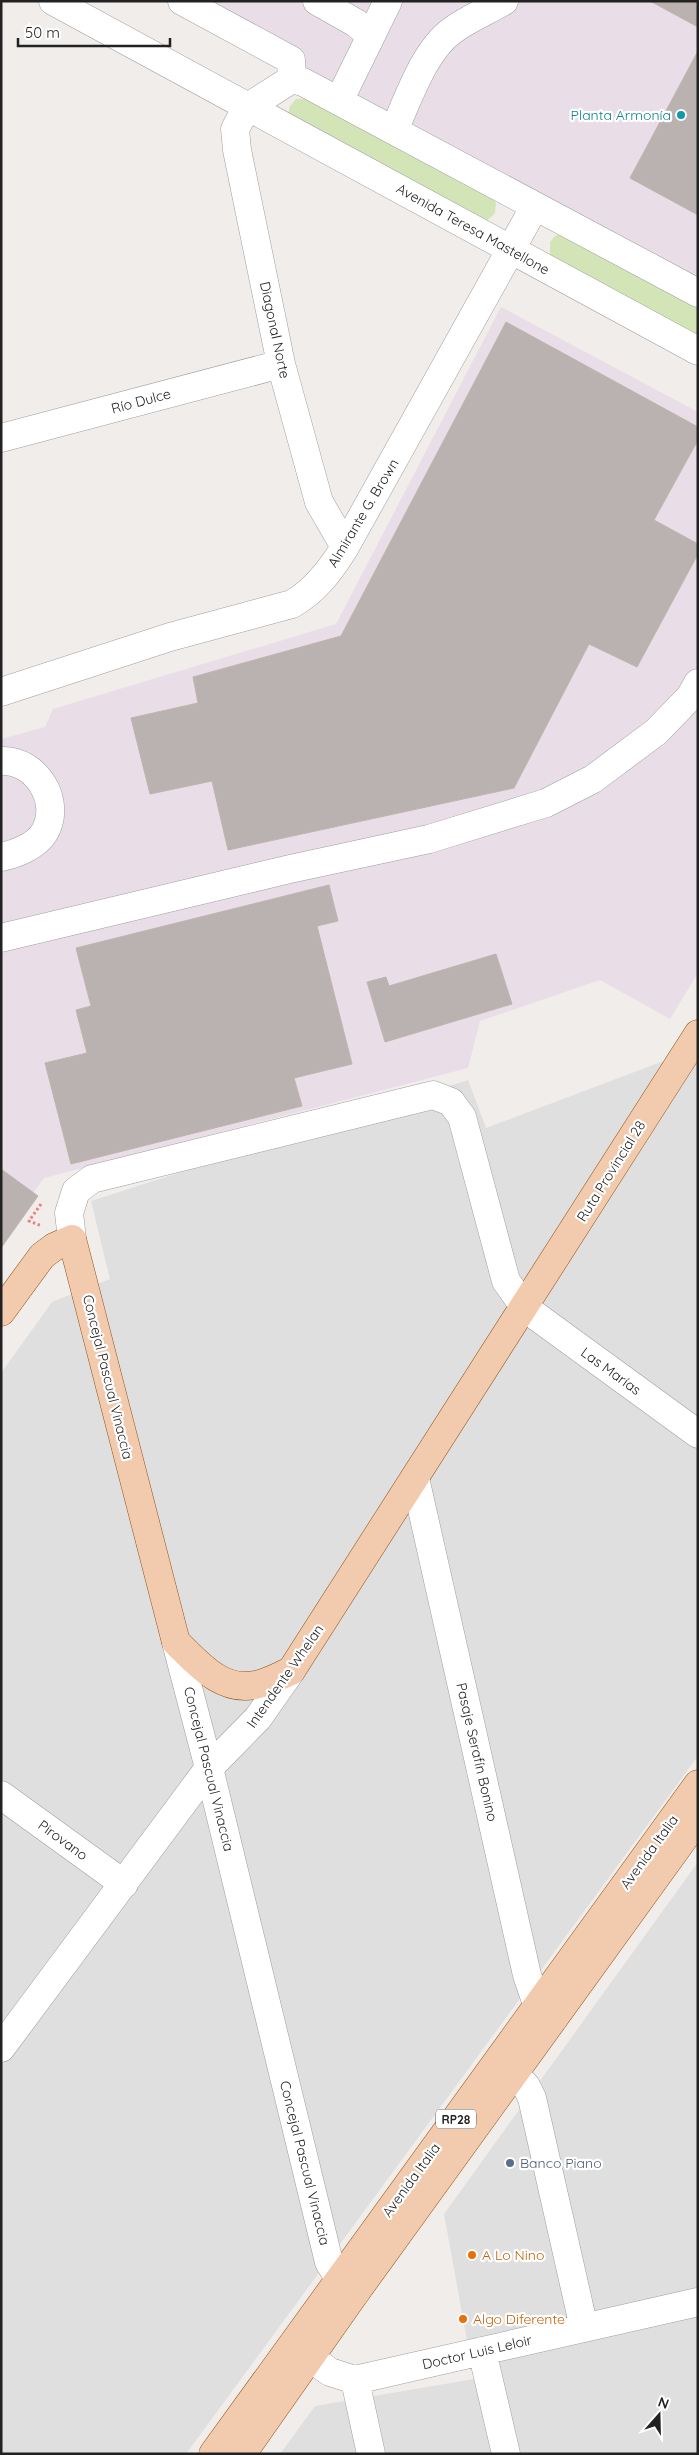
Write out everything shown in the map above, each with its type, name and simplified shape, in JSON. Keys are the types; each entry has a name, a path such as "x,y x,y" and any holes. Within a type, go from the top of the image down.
{"main road":[{"name":"Ruta Provincial 28","path":"524,1308 694,1048"},
{"path":"1,1312 42,1256 54,1246 72,1239"},
{"name":"Concejal Pascual Vinaccia","path":"72,1239 176,1642"},
{"name":"Intendente Whelan","path":"291,1671 524,1308"},
{"path":"176,1642 217,1679 235,1685 254,1685 291,1671"},
{"name":"Avenida Italia","path":"242,2454 301,2353 347,2285 546,2012 698,1784"},
{"name":"Avenida Italia","path":"546,2012 698,1819"},
{"name":"Avenida Italia","path":"213,2454 301,2353"}],"street":[{"name":"Avenida Teresa Mastellone","path":"53,1 698,351"},
{"path":"182,1 291,60 292,79"},
{"path":"339,101 388,1"},
{"path":"394,130 435,47 451,31 504,1"},
{"path":"328,4 370,35"},
{"path":"248,107 292,79 303,82 698,293"},
{"name":"Diagonal Norte","path":"248,107 234,129 281,364 319,502 345,548"},
{"name":"Almirante G. Brown","path":"1,692 170,637 292,604 306,596 320,582 345,548 535,206"},
{"name":"Río Dulce","path":"1,438 281,364"},
{"path":"1,938 290,868 429,839 546,803 593,779 656,732 690,697 698,683"},
{"path":"1,761 12,760 32,770 44,784 48,796 50,816 44,833 32,844 17,853 1,857"},
{"path":"72,1239 69,1213 76,1191 92,1179 432,1095 451,1102 462,1117 506,1281 524,1308"},
{"name":"Las Marías","path":"524,1308 698,1434"},
{"name":"Pasaje Serafín Bonino","path":"415,1478 527,1975 546,2012"},
{"name":"Concejal Pascual Vinaccia","path":"176,1642 209,1768 329,2262 347,2285"},
{"name":"Intendente Whelan","path":"1,2048 209,1768 258,1718 291,1671"},
{"name":"Pirovano","path":"1,1795 124,1884"},
{"path":"507,2067 526,2086 532,2098 584,2328"},
{"name":"Doctor Luis Leloir","path":"355,2380 698,2302"},
{"path":"482,2351 506,2454"},
{"path":"301,2353 330,2372 355,2380 371,2454"}],"path":[{"path":"30,1221 41,1204"}],"shaded area":[{"path":"170,1 698,1 698,281"},
{"path":"501,307 698,412 698,973 670,1019 600,980 480,1021 468,1068 44,1178 1,1237 1,739 45,727 53,709 336,624"},
{"path":"698,1048 698,1756 186,2454 1,2454 1,1373 52,1302 110,1279 91,1201 468,1080 486,1128"},
{"path":"698,1862 698,2454 280,2454 315,2406 474,2379 444,2214"}],"green space":[{"path":"296,99 306,99 490,196 496,203 495,213 488,220 477,220 288,115 290,106"},
{"path":"562,233 698,304 698,338 550,257 550,242 555,236"}],"building":[{"path":"650,1 698,1 698,27"},
{"name":"Planta Armonía","path":"698,51 698,215 630,178"},
{"path":"506,322 698,427 698,440 654,520 698,544 698,554 637,667 589,644 514,788 228,850 212,781 150,794 131,718 198,703 193,677 341,636"},
{"path":"329,885 338,921 317,926 352,1064 294,1078 302,1106 71,1164 45,1063 87,1053 76,1010 91,1006 76,948"},
{"path":"496,954 512,1004 385,1042 367,982 386,977 389,986"},
{"path":"1,1169 38,1196 1,1248"}],"place":[{"name":"Planta Armonía","path":"681,115"},
{"name":"Banco Piano","path":"510,2163"},
{"name":"A Lo Nino","path":"472,2255"},
{"name":"Algo Diferente","path":"463,2319"}]}
